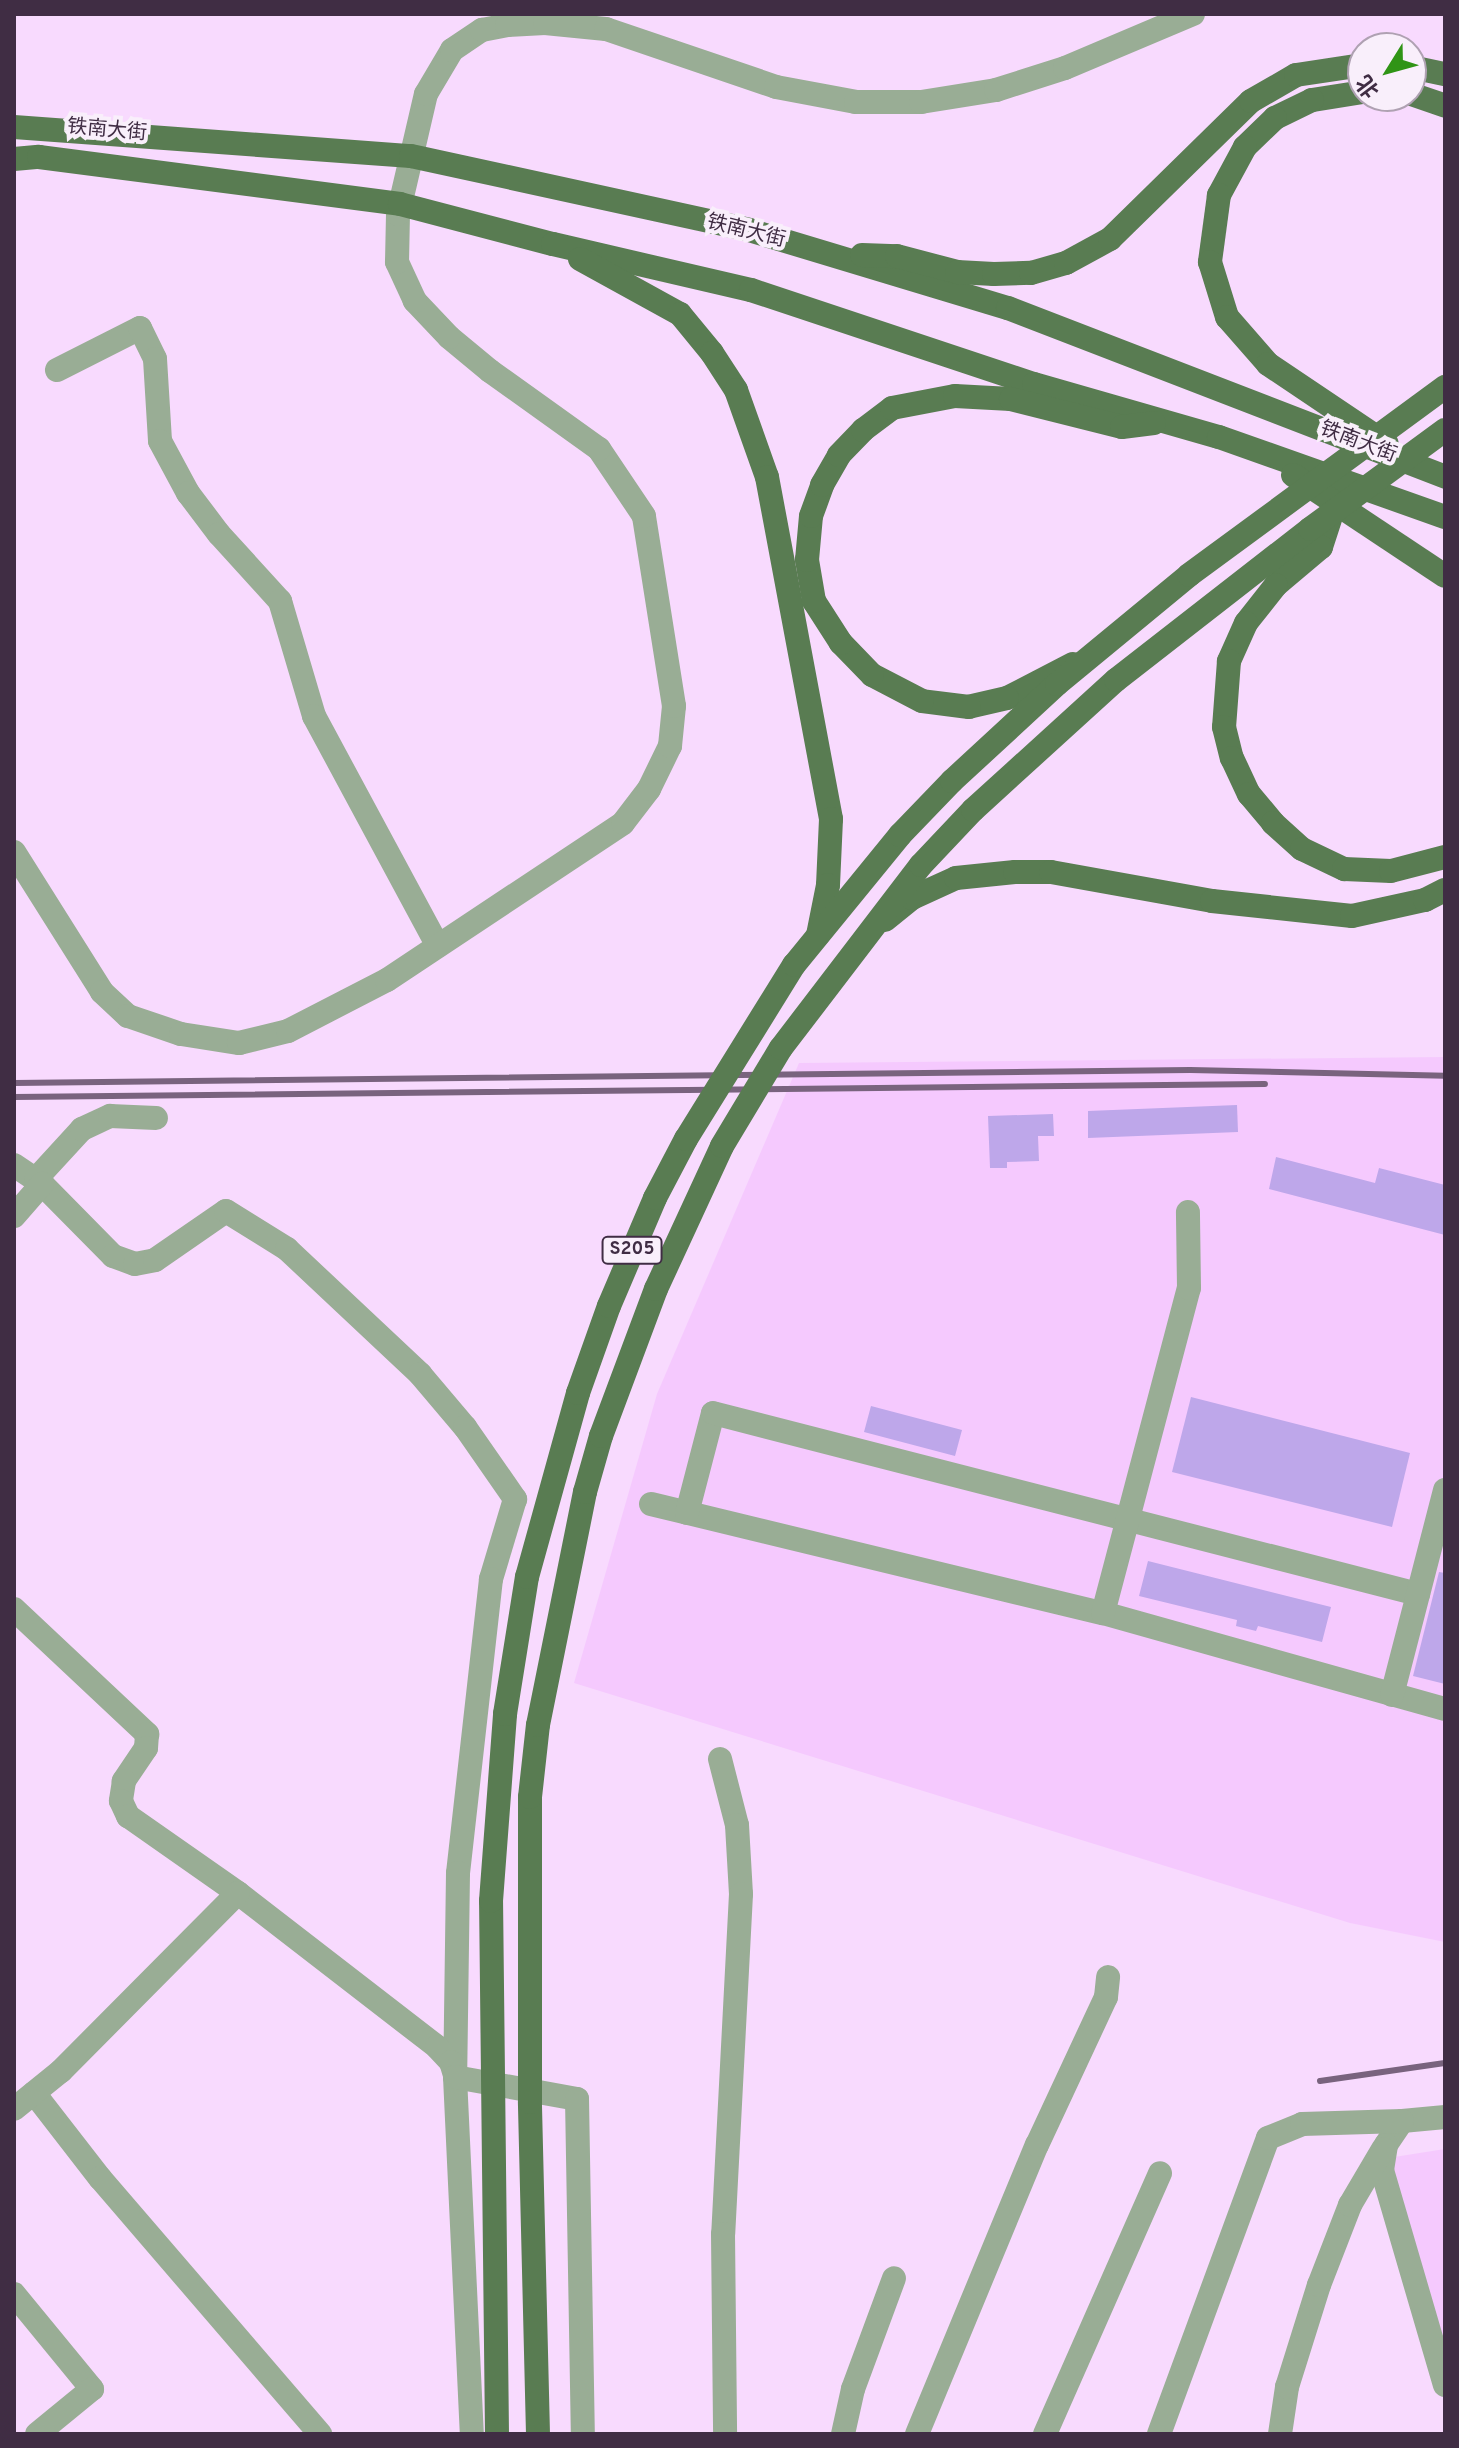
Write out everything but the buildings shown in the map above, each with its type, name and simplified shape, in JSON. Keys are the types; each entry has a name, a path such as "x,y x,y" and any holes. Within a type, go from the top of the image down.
{"main road":[{"path":"824,253 897,256 957,272 994,274 1031,273 1066,263 1110,239 1251,101 1296,75 1347,67"},
{"path":"1347,95 1312,100 1275,118 1245,147 1219,195 1210,262 1227,317 1268,364 1435,473"},
{"name":"铁南大街","path":"14,127 411,156 749,230 1008,308 1241,401 1435,473"},
{"name":"铁南大街","path":"14,159 39,157 400,204 553,244 751,290 1034,384 1250,448 1445,517"},
{"path":"553,244 680,314 712,353 736,390 767,477 831,819 828,885 818,935"},
{"name":"S205","path":"497,2434 491,1901 505,1714 527,1577 578,1393 609,1306 655,1198 749,1034 818,935 900,835 941,792 1093,654 1189,575 1445,387"},
{"path":"1093,654 1007,698 969,707 922,701 872,675 841,643 814,601 807,560 811,516 839,455 863,430 892,408 955,396 1011,399 1122,427 1165,422"},
{"name":"S205","path":"538,2434 530,2102 530,1797 538,1725 566,1572 601,1436 656,1289 722,1146 781,1048 921,865 984,800 1116,680 1445,430"},
{"path":"1250,448 1445,576"},
{"path":"1332,513 1321,547 1276,585 1246,623 1229,661 1224,727 1232,758 1249,794 1273,823 1302,849 1344,869 1391,871 1445,857"},
{"path":"864,937 912,898 956,878 1015,872 1051,872 1226,903 1352,916 1425,900 1445,890"}],"street":[{"path":"14,852 102,992 128,1016 181,1034 239,1043 288,1031 387,980 623,823 649,789 670,746 674,706 644,516 599,449 490,371 449,337 415,301 397,262 400,204 426,94 452,50 482,30 545,23 605,22 776,87 856,102 921,102 996,90 1065,68 1193,14"},
{"path":"57,370 140,328 155,359 160,441 188,493 219,534 280,601 314,716 438,946"},
{"path":"14,1216 82,1129 110,1116 156,1118"},
{"path":"14,1165 39,1182 113,1256 135,1264 155,1260 226,1211 287,1249 420,1374 465,1427 515,1499 491,1579 458,1873 455,2077 472,2434"},
{"path":"1103,1613 1189,1288 1188,1212"},
{"path":"687,1513 713,1413 1418,1594"},
{"path":"1392,1695 1445,1490"},
{"path":"651,1504 1103,1613 1445,1709"},
{"path":"14,1609 147,1734 146,1748 124,1781 121,1801 128,1816 238,1893 437,2047 451,2062 455,2077"},
{"path":"720,1759 737,1825 741,1894 723,2234 725,2434"},
{"path":"14,2109 61,2071 238,1893"},
{"path":"917,2434 1037,2145 1106,1997 1108,1977"},
{"path":"455,2077 577,2099 583,2434"},
{"path":"34,2093 100,2178 320,2434"},
{"path":"1159,2434 1268,2138 1302,2124 1445,2117"},
{"path":"1280,2434 1287,2387 1319,2285 1350,2205 1402,2121"},
{"path":"1386,2145 1382,2170 1445,2385"},
{"path":"1045,2434 1160,2173"},
{"path":"843,2434 853,2389 894,2278"},
{"path":"14,2294 92,2389 37,2434"}],"shaded area":[{"path":"1445,1057 1445,1942 1350,1923 574,1683 657,1394 799,1063"},
{"path":"1445,2149 1445,2357 1388,2158"}],"railway":[{"path":"14,1083 1190,1070 1445,1076"},
{"path":"14,1097 1265,1084"},
{"path":"1320,2081 1445,2063"}]}
